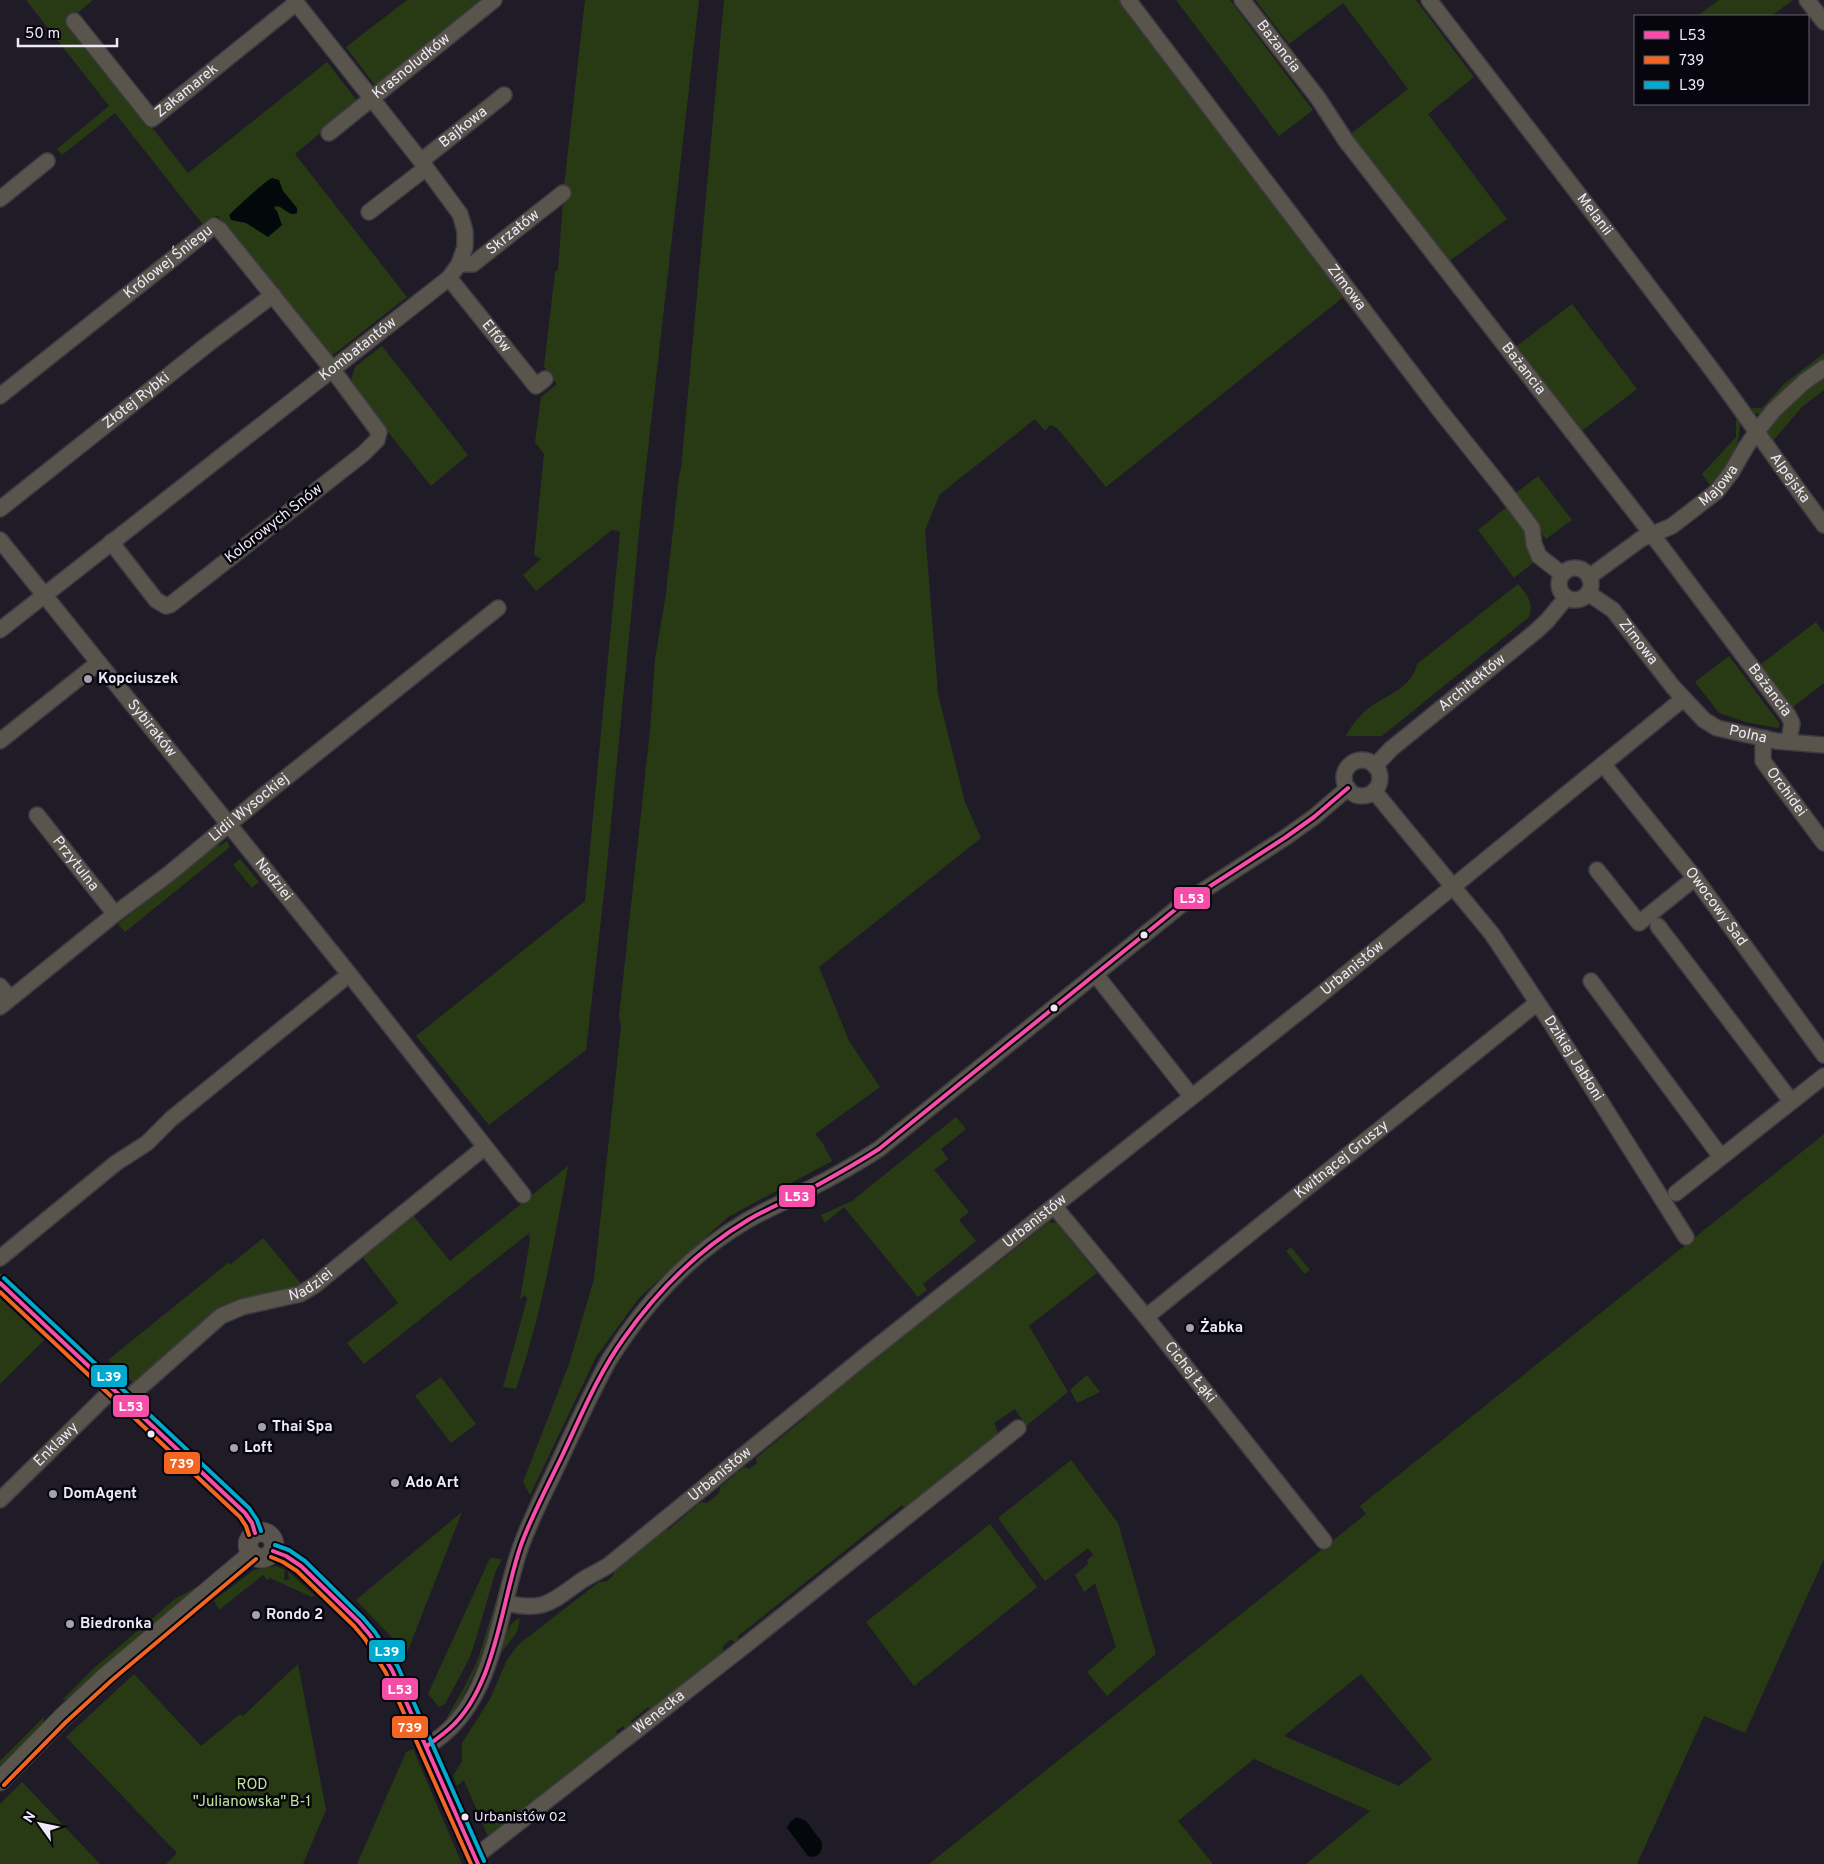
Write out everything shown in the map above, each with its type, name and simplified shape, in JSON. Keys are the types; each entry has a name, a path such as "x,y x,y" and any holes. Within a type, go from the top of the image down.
{"street":[{"name":"Krasnoludków","path":"329,133 494,0"},
{"name":"Zimowa","path":"1128,0 1432,400 1511,499 1532,528 1534,544 1539,556 1562,574"},
{"name":"Bażancia","path":"1242,0 1318,98 1346,141 1651,533 1788,715 1792,723 1789,741"},
{"name":"Melanii","path":"1429,0 1597,218 1757,431"},
{"path":"1807,0 1824,22"},
{"name":"Kombatantów","path":"0,630 449,278 459,264 466,237 460,214 424,164 295,1"},
{"name":"Zakamarek","path":"74,21 152,119 295,1"},
{"name":"Bajkowa","path":"370,212 504,95"},
{"path":"0,199 47,162"},
{"name":"Skrzatów","path":"459,264 473,264 564,193"},
{"name":"Królowej Śniegu","path":"0,396 212,226 216,226 220,230 332,369"},
{"name":"Elfów","path":"449,278 536,386 545,379"},
{"name":"Złotej Rybki","path":"0,509 208,344 273,295"},
{"name":"Majowa","path":"1589,577 1651,533 1672,526 1716,492 1731,473 1757,431 1787,397 1824,368"},
{"name":"Kolorowych Snów","path":"111,542 159,603 166,606 178,600 363,454 377,440 379,432 332,369"},
{"name":"Alpejska","path":"1757,431 1824,525"},
{"name":"Sybiraków","path":"0,540 230,825"},
{"path":"1569,569 1578,569 1589,577 1590,586 1588,593 1582,599 1566,598 1562,594 1559,584 1562,574 1569,569"},
{"name":"Zimowa","path":"1588,593 1613,610 1683,699"},
{"name":"Architektów","path":"1375,766 1391,749 1535,632 1566,598"},
{"name":"Lidii Wysockiej","path":"5,1002 115,914 170,873 498,608"},
{"path":"0,741 98,663"},
{"name":"Polna","path":"1683,699 1704,720 1717,728 1765,738 1824,744"},
{"name":"Urbanistów","path":"506,1603 534,1607 541,1606 562,1595 582,1580 609,1566 865,1356 1192,1097 1683,699"},
{"name":"Orchidei","path":"1765,738 1762,751 1763,761 1824,842"},
{"path":"1368,760 1375,766 1380,776 1374,791 1362,795 1354,793 1348,788 1344,776 1350,764 1368,760"},
{"name":"Owocowy Sad","path":"1603,764 1695,878 1824,1055"},
{"path":"427,1746 439,1739 454,1726 471,1700 491,1657 522,1545 586,1405 609,1360 620,1342 656,1295 690,1262 722,1236 748,1220 838,1174 879,1149 1181,905 1286,837 1319,813 1348,788"},
{"name":"Dzikiej Jabłoni","path":"1374,791 1492,934 1686,1237"},
{"name":"Przytulna","path":"36,815 115,914"},
{"name":"Nadziei","path":"230,825 523,1195"},
{"path":"1597,870 1639,923 1695,878"},
{"path":"1658,926 1791,1101"},
{"path":"1096,975 1192,1097"},
{"path":"1591,981 1722,1157"},
{"path":"0,1258 116,1163 147,1143 171,1119 341,982"},
{"path":"0,986 5,1002"},
{"name":"Kwitnącej Gruszy","path":"1146,1317 1537,1003"},
{"path":"1676,1193 1824,1076"},
{"name":"Nadziei","path":"125,1401 221,1316 242,1307 300,1294 315,1285 485,1147"},
{"name":"Cichej Łąki","path":"1054,1206 1146,1317 1324,1541"},
{"path":"0,1283 245,1513 252,1523 255,1533"},
{"name":"Enklawy","path":"0,1500 113,1389"},
{"name":"Wenecka","path":"476,1860 1018,1428"},
{"path":"263,1532 270,1535 274,1542 273,1550 271,1554 263,1558 255,1557 249,1551 248,1542 255,1533 263,1532"},
{"path":"273,1550 301,1566 370,1635 392,1670 476,1860"},
{"path":"0,1781 60,1720 108,1675 252,1554"}],"green space":[{"path":"26,0 93,0 68,21 188,173 327,62 358,102 295,154 407,297 329,358 217,215 204,226 115,113 62,155 57,149 109,106"},
{"path":"407,0 486,0 377,88 346,47"},
{"path":"585,0 699,0 642,502 605,885 586,1050 489,1125 416,1036 585,901 620,532 612,530 536,591 523,575 541,559 534,555 544,454 535,442 541,397 557,384 544,367 555,272 558,270 564,186"},
{"path":"724,0 1121,0 1346,295 1106,487 1057,428 1050,425 1045,431 1035,419 940,494 925,530 938,694 965,802 981,838 819,967 849,1041 880,1087 815,1134 822,1142 832,1161 728,1217 639,1298 596,1357 530,1495 523,1482 569,1364 594,1279 621,1026 619,1016 650,730 655,659 666,593 681,469"},
{"path":"1176,0 1230,0 1313,110 1279,136"},
{"path":"1257,0 1416,0 1474,77 1428,114 1507,219 1448,262 1348,136 1408,89 1343,3 1289,44"},
{"path":"1719,0 1793,0 1772,15 1698,15"},
{"path":"1572,304 1637,389 1579,433 1514,348"},
{"path":"382,346 468,455 431,486 350,384 355,367"},
{"path":"1824,353 1824,362 1790,385 1762,414 1754,413 1752,408 1762,408 1784,384"},
{"path":"1824,375 1824,390 1803,406 1771,443 1767,434 1775,419 1791,402"},
{"path":"1736,420 1740,420 1740,430 1736,447 1728,463 1710,485 1702,474 1736,437"},
{"path":"1538,476 1572,520 1546,539 1513,495"},
{"path":"1509,505 1529,534 1529,551 1535,561 1514,578 1478,530"},
{"path":"1518,584 1527,595 1530,603 1529,617 1382,736 1346,736 1365,711 1396,691 1409,680 1417,664"},
{"path":"1816,622 1824,633 1824,683 1789,710 1757,667"},
{"path":"1729,656 1780,724 1778,728 1745,722 1719,713 1695,682"},
{"path":"227,841 230,847 125,932 118,924 217,845 220,846"},
{"path":"240,859 259,882 252,888 233,865"},
{"path":"956,1117 966,1129 941,1149 948,1159 934,1170 969,1212 959,1220 976,1241 923,1284 927,1290 918,1297 844,1207 825,1223 821,1215 852,1201"},
{"path":"1824,1134 1824,1559 1745,1733 1704,1716 1637,1864 1306,1864 1370,1811 1254,1759 1178,1821 1213,1864 929,1864 1366,1514 1360,1506","holes":["1361,1674 1432,1759 1399,1786 1284,1736"]},
{"path":"568,1166 540,1306 516,1389 503,1387 527,1299 525,1295 520,1299 530,1240 529,1233 364,1364 347,1343 398,1303 361,1255 412,1214 450,1261"},
{"path":"1049,1222 1057,1223 1097,1273 1029,1326 1068,1392 1026,1426 1015,1409 994,1423 999,1435 908,1512 902,1505 737,1637 739,1640 735,1643 731,1639 723,1646 723,1652 651,1710 648,1707 631,1721 633,1724 626,1730 623,1726 616,1731 618,1736 489,1839 464,1780 457,1786 453,1776 462,1761 462,1743 490,1699 507,1660 518,1645 599,1582 609,1580 615,1571 665,1529 668,1530 701,1502 707,1503 719,1493 720,1487 744,1467 749,1469 757,1463 756,1458 806,1417 808,1413 991,1264 995,1265"},
{"path":"263,1238 303,1286 220,1309 137,1386 108,1360 228,1263 231,1264"},
{"path":"1291,1247 1310,1270 1305,1274 1286,1251"},
{"path":"0,1298 44,1340 0,1384"},
{"path":"1087,1375 1100,1392 1077,1403 1070,1390"},
{"path":"441,1377 476,1424 451,1443 415,1396"},
{"path":"1071,1460 1118,1523 1156,1654 1107,1696 1087,1672 1116,1647 1095,1583 1084,1592 1075,1575 1088,1564 1087,1560 1093,1555 1088,1548 1045,1581 998,1518"},
{"path":"462,1512 407,1653 356,1600"},
{"path":"990,1524 1037,1587 914,1686 866,1622"},
{"path":"490,1558 502,1559 495,1573 476,1639 469,1659 445,1704 439,1707 428,1694"},
{"path":"276,1566 285,1570 284,1580 289,1580 288,1571 315,1596 312,1597 270,1578 267,1580 263,1575 219,1610 214,1600 254,1570"},
{"path":"502,1581 494,1618 483,1653 468,1687 449,1720 447,1717 478,1659"},
{"path":"198,1586 199,1588 72,1698 62,1700 94,1668 175,1599"},
{"path":"520,1618 517,1632 501,1653 509,1628 515,1620"},
{"name":"ROD \"Julianowska\" B-1","path":"298,1664 326,1810 303,1864 166,1864 177,1853 66,1737 134,1674 201,1746 240,1714 243,1716"},
{"path":"44,1717 43,1725 0,1772 0,1761"},
{"path":"413,1749 462,1864 357,1864 406,1752"},
{"path":"22,1782 100,1864 0,1864 0,1804"}],"shaded area":[{"path":"272,178 279,180 283,191 297,208 297,213 291,214 276,206 274,208 282,225 268,237 246,223 231,220 229,215"},
{"path":"797,1817 806,1821 822,1842 821,1852 817,1856 808,1856 787,1828 790,1822"}],"transit line":[{"name":"L53","path":"427,1746 449,1729 465,1712 477,1691 495,1643 521,1545 535,1511 606,1366 637,1321 665,1288 712,1244 748,1220 801,1194 879,1149 1181,905 1286,837 1314,817 1348,788"},
{"name":"L39","path":"4,1278 249,1508 257,1520 261,1531"},
{"name":"L53","path":"0,1283 245,1513 252,1523 255,1533"},
{"name":"739","path":"0,1292 240,1517 249,1535"},
{"name":"L39","path":"275,1545 289,1550 305,1561 375,1632 398,1667 484,1861"},
{"name":"L53","path":"273,1551 286,1556 301,1566 370,1635 392,1670 478,1864"},
{"name":"739","path":"271,1557 297,1571 365,1639 386,1673 471,1864"},
{"name":"739","path":"4,1785 66,1722 112,1680 256,1559"}],"place":[{"name":"Kopciuszek","path":"88,679"},
{"name":"Żabka","path":"1190,1328"},
{"name":"Thai Spa","path":"262,1427"},
{"name":"Loft","path":"234,1448"},
{"name":"Ado Art","path":"395,1483"},
{"name":"DomAgent","path":"53,1494"},
{"name":"Rondo 2","path":"256,1615"},
{"name":"Biedronka","path":"70,1624"},
{"name":"Urbanistów 02","path":"465,1817"}]}
